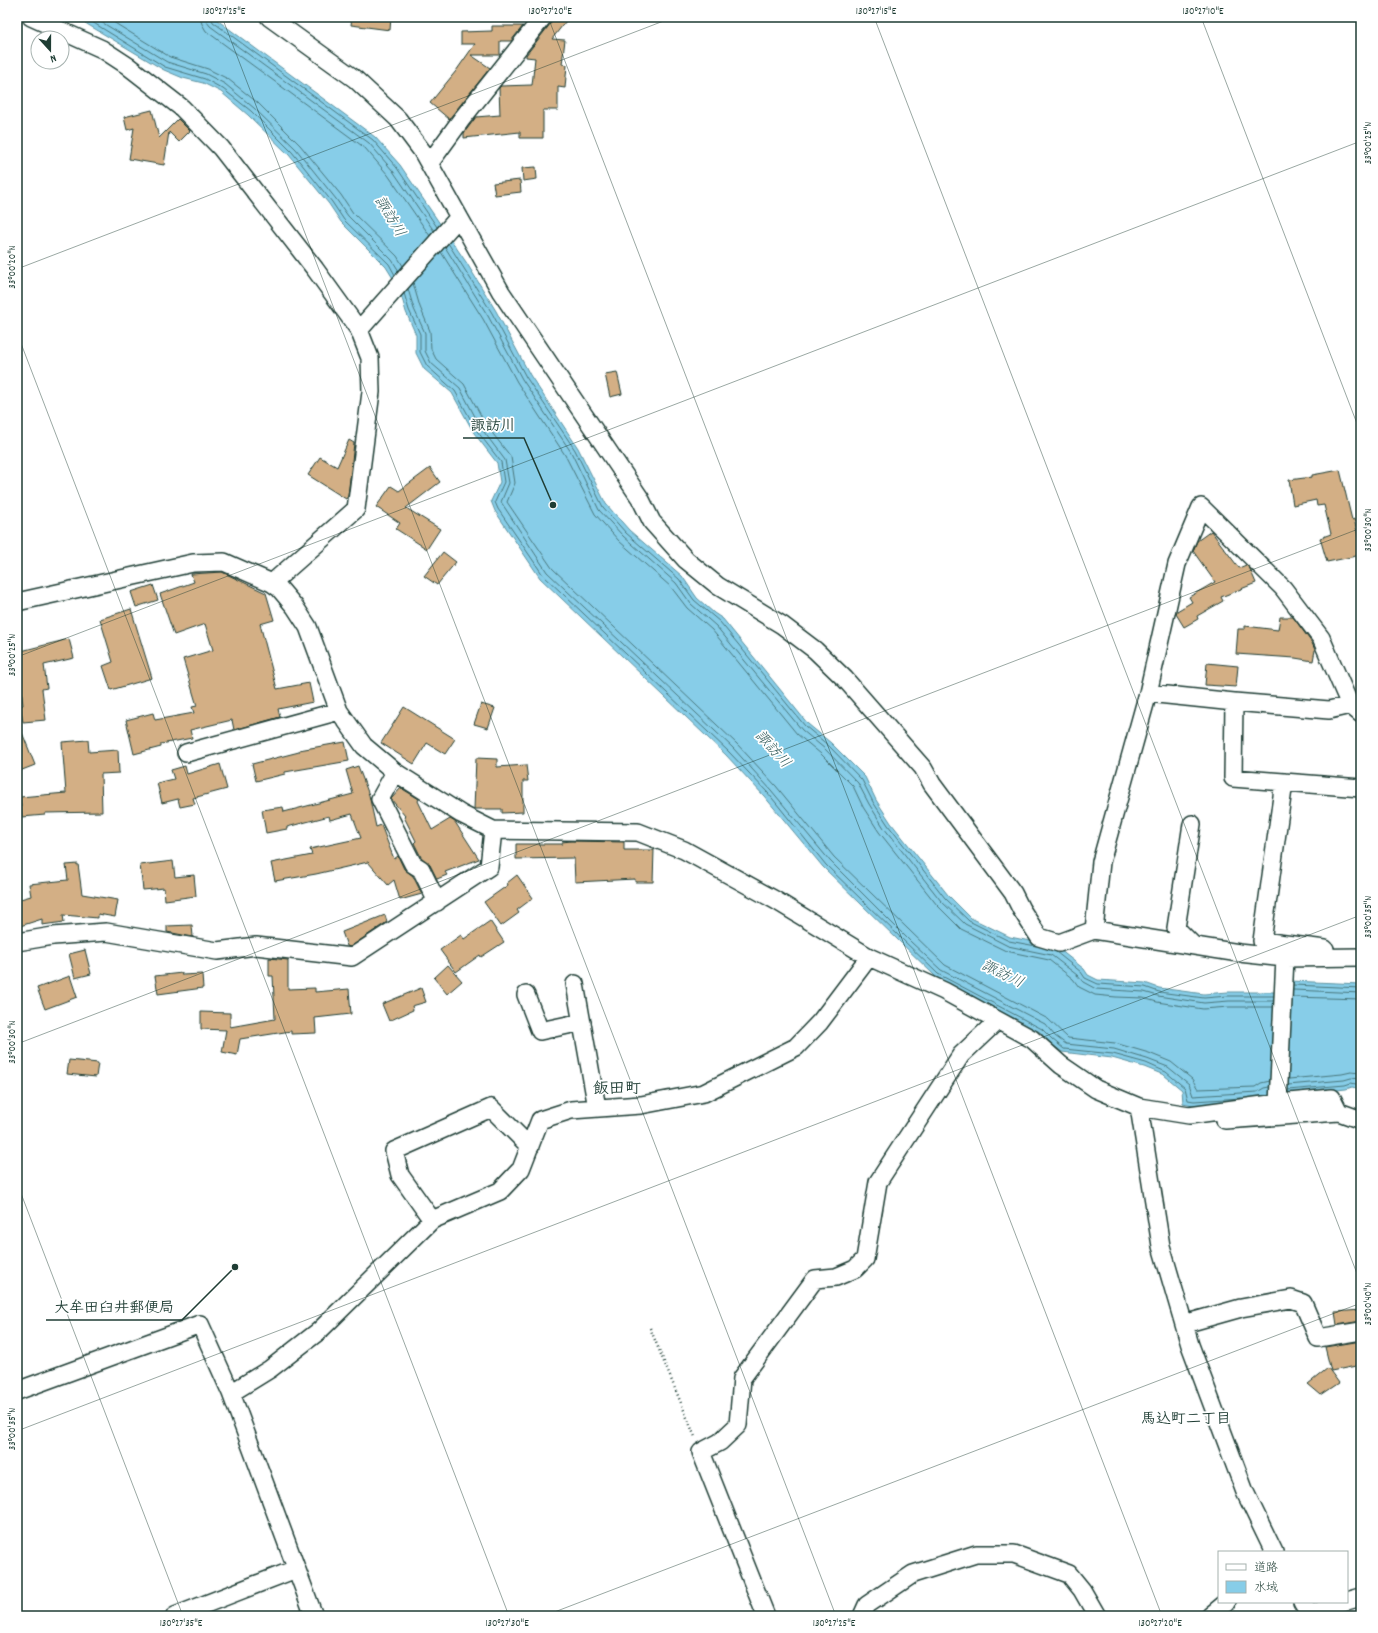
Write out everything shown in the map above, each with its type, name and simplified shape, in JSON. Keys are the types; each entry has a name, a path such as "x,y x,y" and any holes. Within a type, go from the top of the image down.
{"street":[{"path":"31,17 102,49 128,66 182,108 221,148 315,269 364,325 370,358 372,392 356,509 272,583"},
{"path":"269,17 355,79 398,120 422,151 501,292 640,498 652,522 686,560 718,586 793,633 815,650 845,679 923,768 932,784 1013,893 1021,909 1039,937 1059,943 1094,930 1284,962 1361,957"},
{"path":"429,164 461,120 544,17"},
{"path":"364,325 459,217"},
{"path":"1094,930 1101,862 1148,693 1177,564 1201,506 1283,588 1321,638 1356,710 1330,710 1148,693"},
{"path":"17,602 193,563 224,562 272,583 295,607 308,627 339,711 364,746 395,772 461,814 493,830 638,832 691,854 776,900 869,957 944,991 1032,1039 1061,1065 1096,1089 1139,1107 1227,1120 1339,1112 1361,1120"},
{"path":"1234,702 1233,778 1361,788"},
{"path":"186,752 339,711"},
{"path":"395,772 380,799 413,864 421,869 437,902"},
{"path":"1284,782 1262,941 1325,949 1331,958"},
{"path":"1192,824 1176,928 1194,946"},
{"path":"17,942 52,936 106,932 217,951 256,946 352,957 489,867 493,830"},
{"path":"231,1393 270,1369 319,1331 432,1220 500,1191 521,1169 540,1120 571,1110 641,1105 704,1093 796,1047 820,1022 869,957"},
{"path":"1277,1100 1284,962"},
{"path":"575,984 597,1108"},
{"path":"526,995 540,1031 582,1022"},
{"path":"766,1616 701,1452 720,1442 738,1425 742,1378 815,1279 836,1277 855,1269 865,1259 878,1182 961,1055 998,1021"},
{"path":"1189,1115 1277,1100 1332,1098 1339,1112"},
{"path":"1139,1107 1161,1246 1190,1345 1245,1492 1274,1551"},
{"path":"432,1220 400,1175 394,1151 491,1108 530,1147"},
{"path":"1184,1324 1241,1308 1291,1299 1303,1303 1318,1338 1361,1331"},
{"path":"17,1391 200,1324 231,1393 314,1616"},
{"path":"862,1616 867,1605 913,1574 976,1554 1014,1554 1068,1574 1082,1590 1097,1616"},
{"path":"175,1616 296,1569"},
{"path":"1348,1601 1361,1597"},
{"path":"1210,1616 1226,1603"},
{"path":"1307,1611 1325,1608 1341,1603"}],"path":[{"path":"650,1328 701,1452"}],"water":[{"path":"75,17 213,17 375,137 400,165 466,262 496,311 530,375 578,448 606,504 629,530 682,576 697,598 723,619 808,724 831,743 865,777 876,800 891,823 948,895 971,918 1010,937 1055,946 1084,969 1088,975 1098,980 1145,983 1159,988 1204,994 1228,992 1274,992 1290,981 1361,984 1361,1089 1352,1087 1346,1089 1210,1104 1193,1105 1183,1103 1182,1090 1164,1075 1144,1067 1112,1058 1062,1052 1049,1042 1040,1032 936,977 823,867 764,796 726,755 540,578 495,511 491,501 500,482 497,463 474,433 452,393 424,369 416,353 416,335 406,312 399,288 386,267 341,222 329,204 289,155 248,115 221,92 203,83 183,78 164,70"}],"building":[{"path":"352,17 391,17 390,30 351,25"},
{"path":"553,17 569,17 552,39 565,40 562,64 567,65 565,88 558,87 558,110 543,110 543,138 520,138 520,132 464,138 464,133 476,117 500,115 499,88 501,86 532,85 535,58 526,57 526,55 551,23"},
{"path":"492,26 523,26 511,41 500,41 500,55 471,55 490,68 449,119 430,103 456,71 475,44 461,44 461,32 492,31"},
{"path":"152,110 159,138 178,119 190,131 179,142 169,132 164,165 129,159 134,128 127,130 124,117"},
{"path":"536,167 537,179 523,181 522,168"},
{"path":"520,180 521,192 495,195 493,183"},
{"path":"617,372 622,394 610,397 605,374"},
{"path":"349,440 354,443 348,496 346,499 308,475 320,457 337,467"},
{"path":"430,468 440,482 406,508 440,529 427,549 396,529 400,523 376,507 391,486 399,491"},
{"path":"1340,470 1352,520 1354,519 1361,548 1361,555 1327,562 1320,538 1331,534 1324,505 1317,506 1316,500 1293,505 1289,480 1312,477 1312,475"},
{"path":"1211,531 1239,568 1246,565 1250,569 1256,583 1221,597 1223,601 1197,616 1198,619 1184,627 1176,614 1177,611 1192,602 1189,597 1215,582 1193,551 1197,541"},
{"path":"443,552 456,562 437,585 424,576"},
{"path":"222,572 266,593 274,620 260,624 277,689 309,683 313,702 278,709 280,717 234,730 232,720 190,730 192,738 161,744 161,747 134,754 126,720 153,713 155,720 194,713 192,707 197,706 183,659 213,650 205,624 174,635 160,594 194,582 191,574"},
{"path":"153,585 158,600 136,607 131,592"},
{"path":"131,609 152,678 111,690 103,666 113,662 100,619"},
{"path":"1280,617 1293,617 1312,643 1315,650 1313,661 1295,658 1236,654 1238,629 1245,629 1245,626 1278,630"},
{"path":"69,639 74,658 44,665 47,688 42,689 46,720 23,722 20,706 23,705 17,652"},
{"path":"1207,663 1238,666 1236,687 1205,685"},
{"path":"481,704 495,708 488,728 474,724"},
{"path":"404,707 455,739 445,754 427,743 414,764 381,743"},
{"path":"17,720 35,765 17,772"},
{"path":"88,740 89,752 118,750 119,773 101,774 102,812 45,813 45,815 22,817 20,797 66,793 62,742"},
{"path":"345,742 349,761 285,772 285,774 256,781 252,764 299,752 299,750"},
{"path":"476,758 497,759 497,767 526,765 528,781 523,781 523,812 502,813 502,809 474,809"},
{"path":"220,764 227,789 193,798 195,804 180,807 178,799 162,803 157,783 174,779 171,770 185,766 187,774"},
{"path":"358,766 369,795 376,827 381,825 394,859 398,856 404,869 413,876 422,894 400,900 394,880 388,885 368,862 316,874 275,881 271,863 312,855 310,849 361,838 352,814 330,820 329,816 287,827 287,829 266,833 262,810 283,807 284,812 353,794 346,770"},
{"path":"401,788 419,799 418,801 432,830 450,819 455,822 479,859 445,872 447,875 437,879 430,865 421,857 414,843 416,841 404,817 405,816 391,799"},
{"path":"562,842 624,842 624,850 654,850 653,882 635,882 635,879 575,882 574,858 516,859 516,844 562,844"},
{"path":"173,861 175,877 194,875 196,896 165,900 164,888 143,890 140,865"},
{"path":"78,864 82,894 118,900 115,917 98,914 98,918 63,915 64,922 42,925 42,919 17,927 17,900 31,896 29,884 68,880 66,865"},
{"path":"517,875 533,898 517,910 519,913 501,926 484,902 508,885 507,883"},
{"path":"385,915 387,922 350,947 347,946 342,932"},
{"path":"490,921 504,942 481,957 480,955 456,972 440,950 461,935 464,939"},
{"path":"192,925 193,937 167,932 167,926"},
{"path":"85,950 91,974 75,978 69,954"},
{"path":"269,958 288,960 288,989 315,988 315,992 349,989 351,1014 315,1018 316,1033 291,1034 291,1031 240,1039 237,1055 222,1052 226,1030 201,1029 201,1012 230,1013 230,1027 275,1019 273,976 269,976"},
{"path":"448,965 462,981 447,994 434,978"},
{"path":"182,973 182,975 202,974 203,988 158,994 155,976"},
{"path":"70,976 77,997 45,1009 37,988"},
{"path":"421,988 426,1002 412,1006 413,1010 389,1021 382,1004"},
{"path":"69,1060 98,1063 96,1077 67,1074"},
{"path":"1361,1310 1361,1321 1337,1325 1335,1312"},
{"path":"1361,1341 1361,1365 1331,1371 1325,1347"},
{"path":"1328,1368 1339,1383 1321,1395 1308,1384"}],"place":[{"name":"諏訪川","path":"553,505"},
{"name":"大牟田臼井郵便局","path":"235,1267"}],"district":[{"name":"飯田町","path":"617,1089"},
{"name":"馬込町二丁目","path":"1186,1420"}]}
